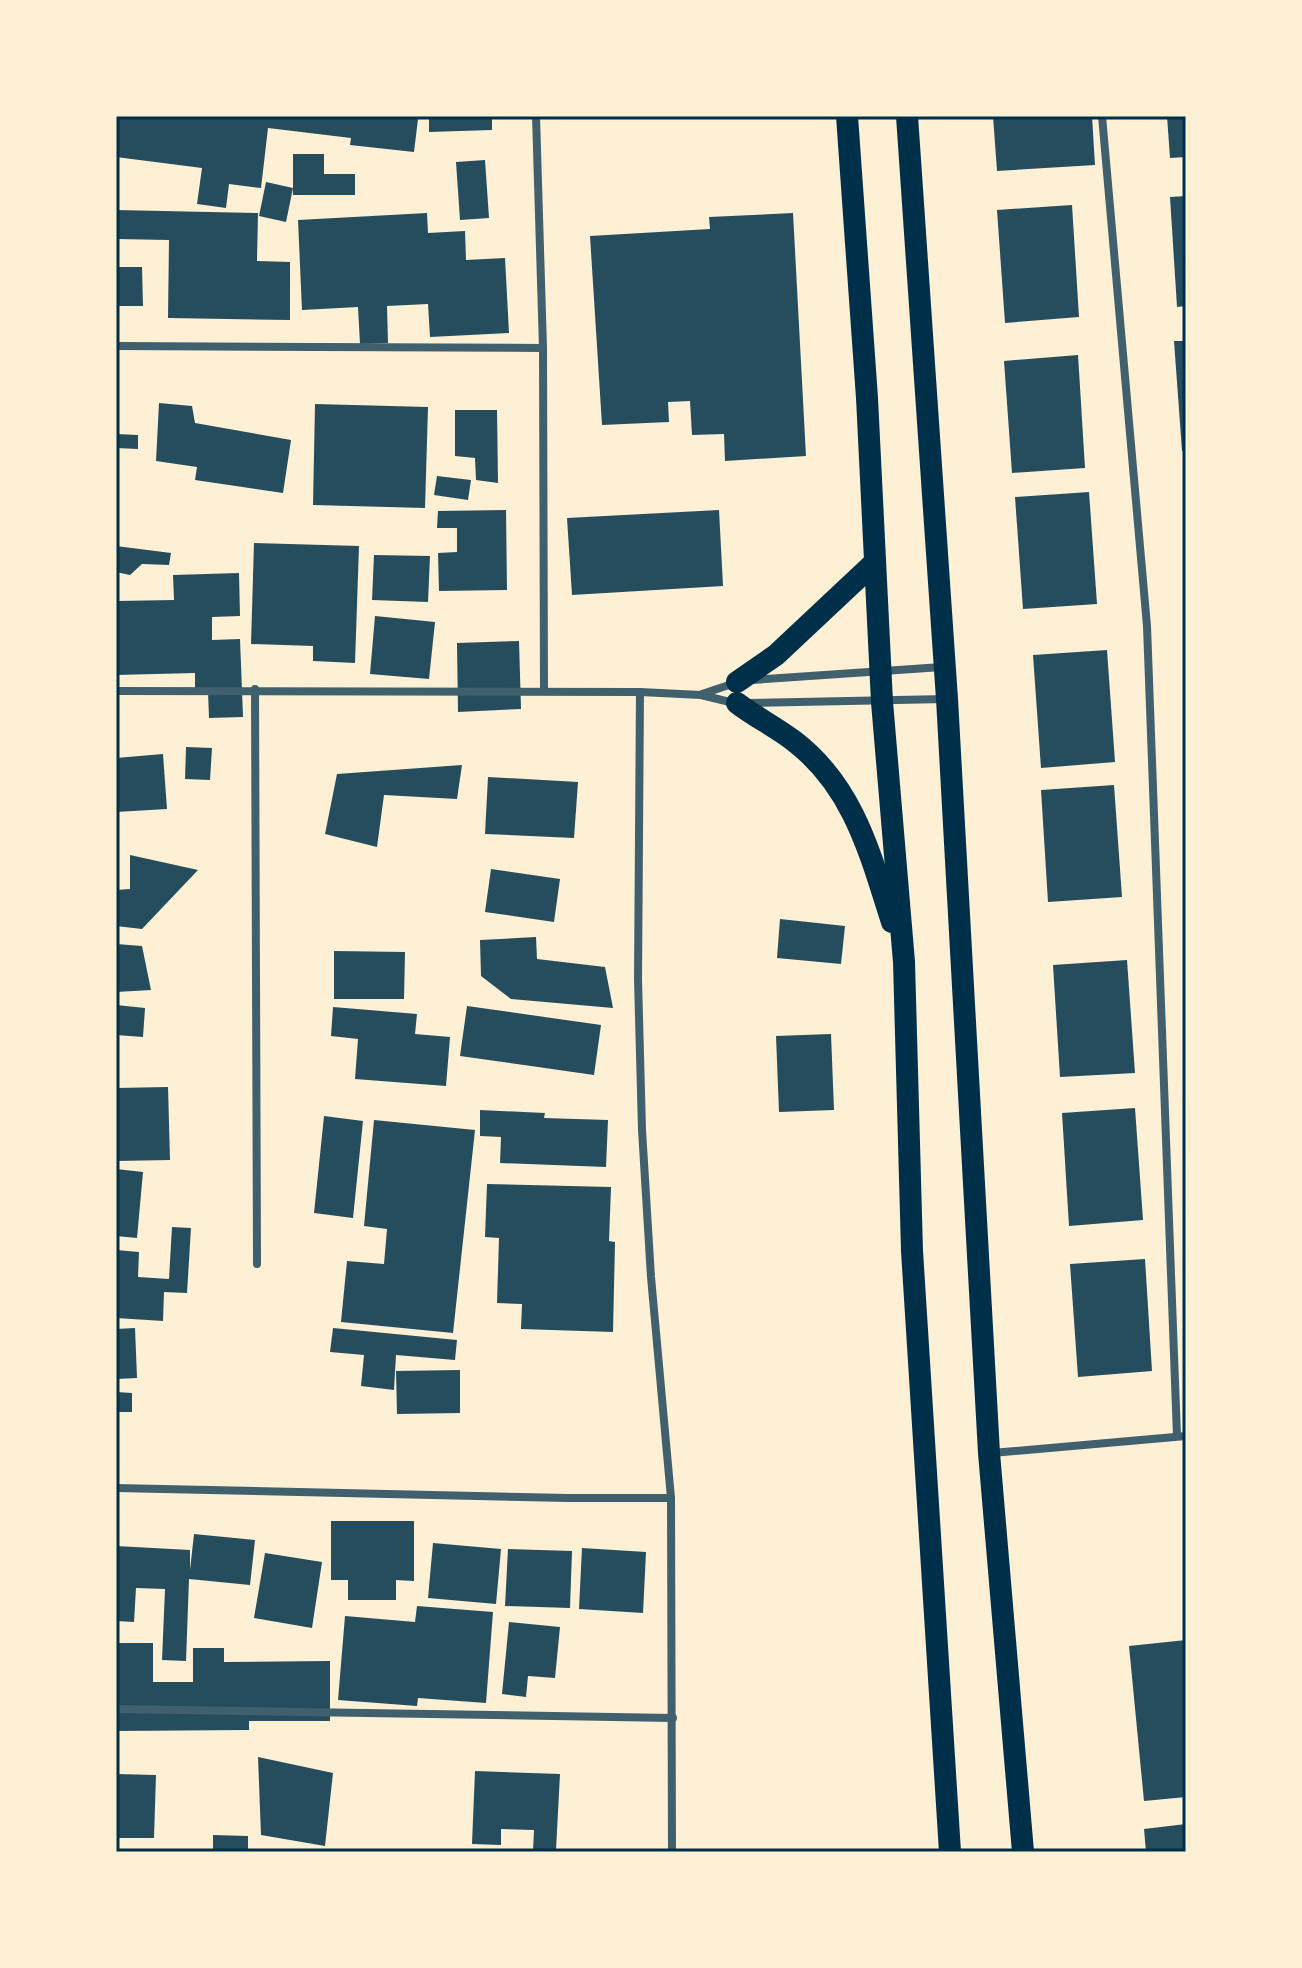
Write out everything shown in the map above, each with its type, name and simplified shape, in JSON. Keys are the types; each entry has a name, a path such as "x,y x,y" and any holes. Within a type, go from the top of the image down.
{"highway":[{"path":"847,116 867,398 882,702 904,962 912,1251 950,1852"},
{"path":"907,116 947,699 989,1453 1023,1852"},
{"path":"874,563 737,692 756,718 794,741 829,775 851,806 868,845 904,962"}],"street":[{"path":"536,116 543,348 544,691"},
{"path":"989,1453 1181,1436 1147,626 1102,116"},
{"path":"116,346 543,348"},
{"path":"116,691 255,689 701,695 944,667"},
{"path":"255,689 257,1264"},
{"path":"640,692 638,979 642,1130 651,1277 671,1498 672,1852"},
{"path":"701,695 737,692 882,702 947,699"},
{"path":"116,1488 671,1498"},
{"path":"116,1709 673,1718"}],"building":[{"path":"116,116 396,116 418,119 414,152 350,145 351,138 268,128 261,188 229,184 226,208 197,204 202,168 116,157"},
{"path":"429,116 492,116 492,130 429,132"},
{"path":"993,116 1092,116 1095,165 997,171"},
{"path":"1167,116 1186,116 1186,157 1170,158"},
{"path":"293,154 324,154 324,174 355,174 355,195 293,195"},
{"path":"485,160 489,218 460,220 456,162"},
{"path":"266,182 293,188 286,222 259,216"},
{"path":"1186,196 1186,306 1177,307 1170,197"},
{"path":"1072,205 1079,317 1005,323 997,210"},
{"path":"116,210 258,213 257,261 290,262 290,320 168,318 169,240 116,239"},
{"path":"427,213 428,233 465,231 466,260 505,258 509,333 430,337 428,304 387,306 388,343 360,344 358,307 302,310 298,220"},
{"path":"793,213 806,456 725,461 724,434 692,435 690,401 668,402 669,422 602,425 590,236 710,229 709,217"},
{"path":"116,267 142,267 143,306 116,306"},
{"path":"1174,341 1186,341 1186,451 1182,451"},
{"path":"1078,355 1085,468 1012,473 1004,361"},
{"path":"159,403 192,406 195,423 291,440 283,493 195,480 197,467 156,461"},
{"path":"315,404 428,407 425,508 313,505"},
{"path":"455,410 497,410 498,483 476,480 475,458 455,456"},
{"path":"116,434 138,435 138,449 116,448"},
{"path":"437,476 471,480 468,500 434,495"},
{"path":"1089,492 1097,604 1023,609 1015,497"},
{"path":"506,510 507,590 439,591 438,553 457,552 457,528 437,528 438,511"},
{"path":"719,510 723,586 572,595 567,518"},
{"path":"254,543 359,546 355,663 313,661 313,646 251,644"},
{"path":"116,546 171,553 169,565 142,564 130,575 116,572"},
{"path":"374,555 430,556 428,602 372,600"},
{"path":"239,573 240,616 212,617 212,640 240,639 243,717 209,718 208,691 195,691 195,673 116,675 116,601 174,600 173,575"},
{"path":"375,616 435,622 429,679 370,674"},
{"path":"519,641 521,709 458,712 457,643"},
{"path":"1107,650 1115,762 1041,768 1033,655"},
{"path":"186,747 212,748 210,780 185,779"},
{"path":"163,754 167,809 116,812 116,758"},
{"path":"462,765 457,799 384,795 377,847 325,834 337,774"},
{"path":"488,777 578,782 574,838 485,834"},
{"path":"1114,785 1122,897 1048,902 1041,790"},
{"path":"130,855 198,870 142,929 116,926 116,890 130,889"},
{"path":"491,869 560,879 554,922 485,912"},
{"path":"780,919 845,926 841,964 777,958"},
{"path":"536,937 537,959 605,967 613,1008 511,999 481,976 480,940"},
{"path":"116,944 142,946 151,990 116,992"},
{"path":"334,951 405,952 404,999 334,999"},
{"path":"1127,960 1135,1073 1060,1077 1053,965"},
{"path":"116,1005 145,1008 143,1037 116,1035"},
{"path":"467,1006 601,1025 594,1075 460,1056"},
{"path":"333,1007 417,1014 415,1034 450,1037 446,1086 355,1079 358,1039 331,1036"},
{"path":"831,1034 834,1110 779,1112 776,1036"},
{"path":"168,1087 170,1160 116,1161 116,1088"},
{"path":"1135,1108 1143,1220 1069,1226 1062,1113"},
{"path":"480,1110 545,1113 544,1118 608,1120 606,1167 500,1163 501,1137 480,1136"},
{"path":"324,1116 363,1121 353,1218 314,1213"},
{"path":"374,1120 475,1130 453,1333 341,1322 347,1261 384,1264 387,1229 364,1226"},
{"path":"116,1169 143,1172 137,1238 116,1236"},
{"path":"487,1184 611,1187 609,1241 615,1242 613,1332 521,1329 522,1304 497,1303 499,1238 485,1237"},
{"path":"172,1227 191,1228 187,1293 164,1292 163,1321 116,1318 116,1250 139,1252 138,1277 169,1279"},
{"path":"1145,1259 1152,1371 1078,1377 1070,1264"},
{"path":"135,1328 137,1378 116,1379 116,1329"},
{"path":"333,1328 457,1340 455,1360 396,1355 394,1390 361,1386 364,1355 330,1352"},
{"path":"460,1370 460,1413 397,1414 396,1371"},
{"path":"116,1392 132,1393 132,1412 116,1412"},
{"path":"331,1521 414,1521 414,1581 396,1580 396,1600 348,1600 348,1580 331,1580"},
{"path":"194,1534 255,1540 250,1585 189,1579 186,1661 162,1660 165,1589 136,1588 134,1622 116,1621 116,1546 190,1550 190,1570"},
{"path":"433,1543 501,1549 496,1604 428,1598"},
{"path":"582,1548 646,1552 643,1613 579,1609"},
{"path":"508,1549 572,1551 570,1608 505,1606"},
{"path":"265,1553 322,1562 312,1628 254,1618"},
{"path":"417,1606 493,1612 486,1703 418,1698 417,1706 338,1700 345,1616 415,1622"},
{"path":"509,1622 560,1627 555,1678 528,1676 526,1697 502,1694"},
{"path":"1186,1640 1186,1797 1144,1801 1129,1646"},
{"path":"116,1643 153,1643 153,1682 193,1682 193,1648 224,1648 224,1662 330,1661 330,1721 249,1721 249,1730 116,1731"},
{"path":"258,1757 333,1773 325,1846 261,1835"},
{"path":"475,1771 560,1774 556,1850 533,1850 534,1830 501,1829 501,1845 472,1844"},
{"path":"116,1774 156,1775 154,1838 116,1838"},
{"path":"1186,1824 1186,1852 1146,1852 1144,1829"},
{"path":"213,1835 248,1836 248,1852 213,1852"}]}
